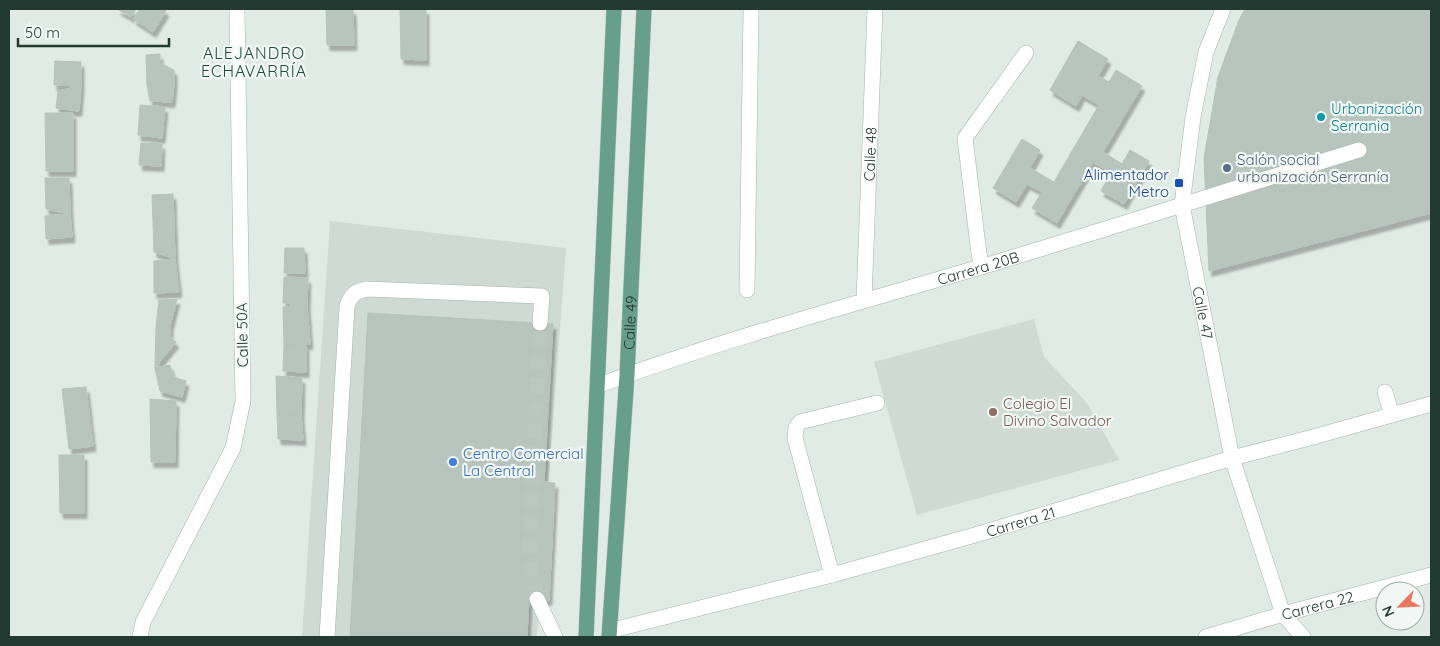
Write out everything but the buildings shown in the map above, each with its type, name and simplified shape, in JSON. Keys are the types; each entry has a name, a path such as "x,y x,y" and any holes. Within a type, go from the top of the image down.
{"main road":[{"name":"Calle 49","path":"586,637 614,9"},
{"name":"Calle 49","path":"609,634 627,375 644,9"}],"street":[{"name":"Calle 50A","path":"140,637 143,622 233,448 243,401 237,9"},
{"path":"747,290 751,9"},
{"name":"Calle 48","path":"864,300 875,9"},
{"name":"Calle 47","path":"1223,9 1206,52 1194,117 1182,205 1232,458 1283,614"},
{"path":"982,267 965,138 1026,52"},
{"name":"Carrera 20B","path":"597,386 864,300 982,267 1359,150"},
{"path":"328,637 347,306 349,300 359,290 367,289 542,296 540,323"},
{"path":"1386,392 1392,415"},
{"path":"832,575 795,438 796,428 800,422 877,403"},
{"name":"Carrera 21","path":"609,634 975,535 1232,458 1431,404"},
{"name":"Carrera 22","path":"1206,637 1283,614 1431,576"},
{"path":"537,599 554,637"},
{"path":"1283,614 1303,637"}],"shaded area":[{"name":"Centro Comercial La Central","path":"330,221 566,248 537,637 302,637"},
{"path":"1034,319 1044,357 1088,404 1119,460 917,515 874,362"}],"tunnel":[{"path":"537,599 529,560 540,323"}],"place":[{"name":"Urbanización Serrania","path":"1321,117"},
{"name":"Salón social urbanización Serranía","path":"1227,168"},
{"name":"Alimentador Metro","path":"1179,183"},
{"name":"Colegio El Divino Salvador","path":"993,412"},
{"name":"Centro Comercial La Central","path":"453,462"}],"district":[{"name":"ALEJANDRO ECHAVARRÍA","path":"254,62"}]}
